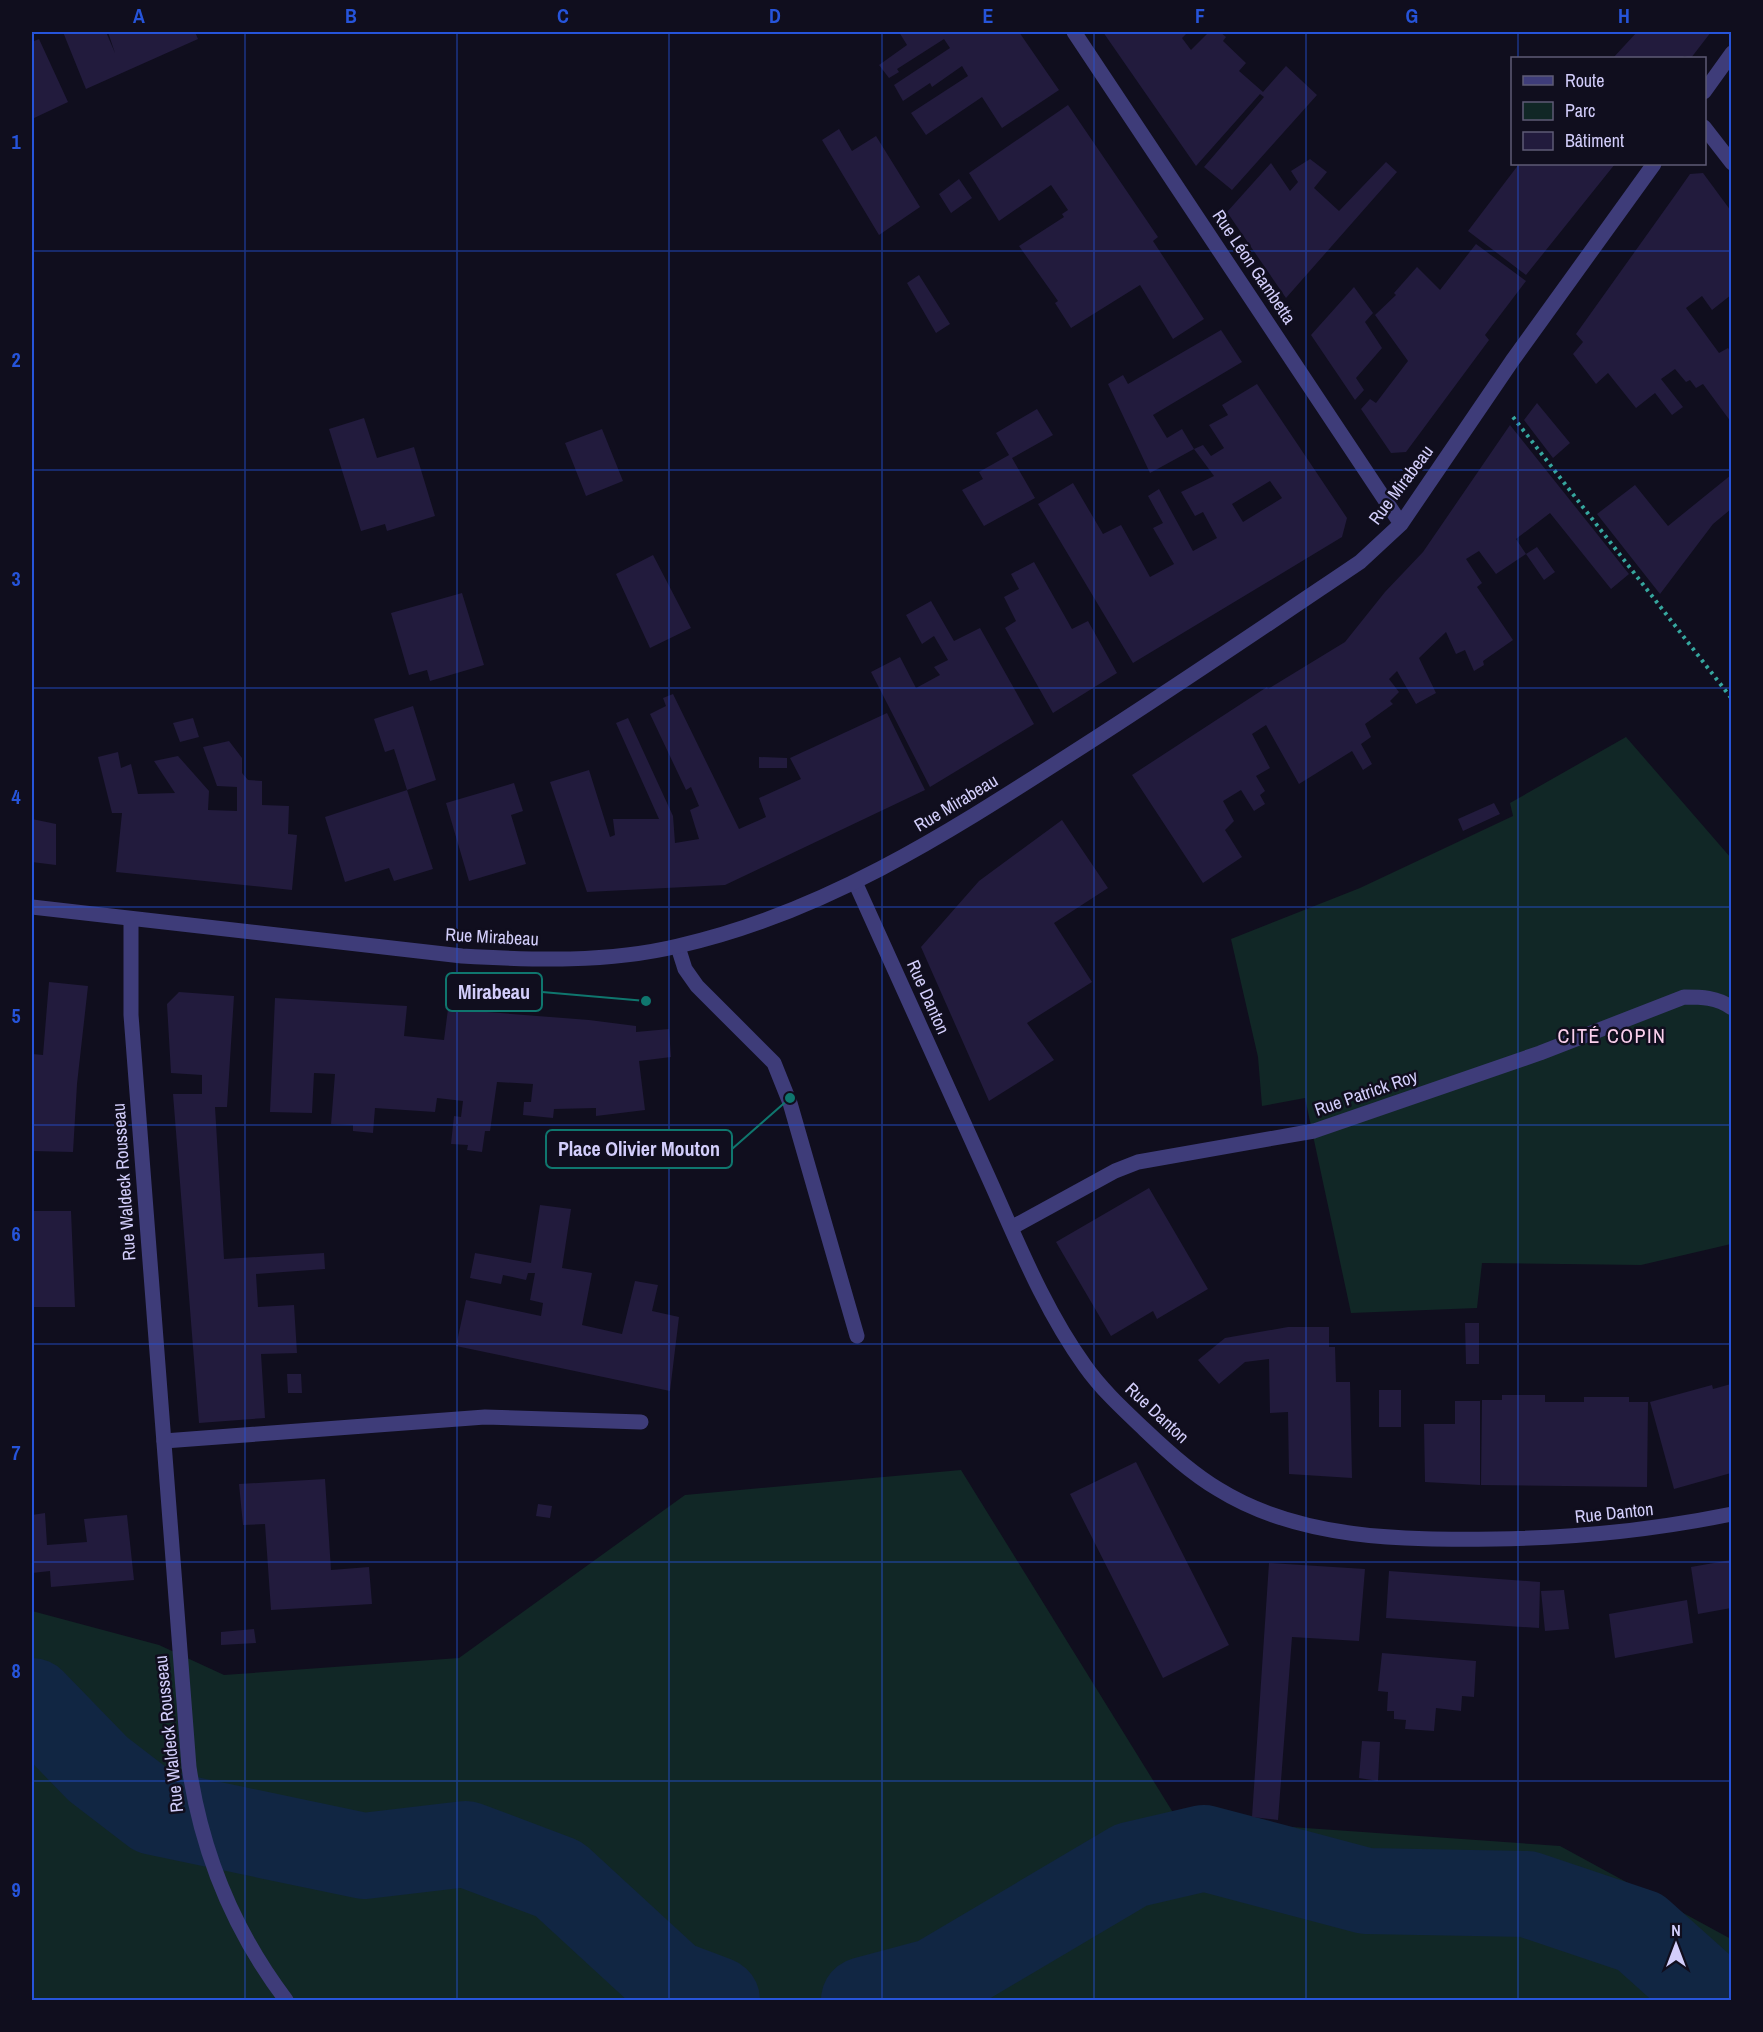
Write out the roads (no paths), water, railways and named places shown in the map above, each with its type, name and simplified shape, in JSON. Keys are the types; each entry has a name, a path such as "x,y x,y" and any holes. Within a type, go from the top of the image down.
{"street":[{"name":"Rue Léon Gambetta","path":"1074,32 1401,524"},
{"path":"1706,89 1731,53"},
{"path":"1706,130 1731,163"},
{"name":"Rue Mirabeau","path":"32,907 130,920 484,957 603,958 678,946 787,912 855,882 967,821 1179,684 1360,562 1401,524 1486,399 1653,165"},
{"name":"Rue Danton","path":"855,882 1011,1228 1067,1338 1104,1389 1174,1456 1218,1489 1246,1504 1314,1526 1395,1538 1434,1540 1578,1536 1657,1528 1731,1514"},
{"name":"Rue Waldeck Rousseau","path":"130,920 130,992 189,1767 195,1806 214,1874 244,1939 286,2001"},
{"path":"678,946 686,969 697,986 774,1063 790,1103 857,1336"},
{"name":"Rue Patrick Roy","path":"1011,1228 1115,1171 1138,1162 1314,1131 1540,1053 1684,997 1704,997 1724,1002 1731,1008"},
{"path":"164,1441 485,1417 641,1422"}],"waterway":[{"path":"32,1701 98,1769 154,1812 364,1856 466,1844 559,1879 672,1983 717,2000"},
{"path":"864,2000 935,1981 1131,1865 1204,1848 1366,1891 1527,1894 1640,1932 1716,2000"}],"place":[{"name":"Mirabeau","path":"646,1001"},
{"name":"Place Olivier Mouton","path":"790,1098"}],"district":[{"name":"CITÉ COPIN","path":"1612,1036"}]}
